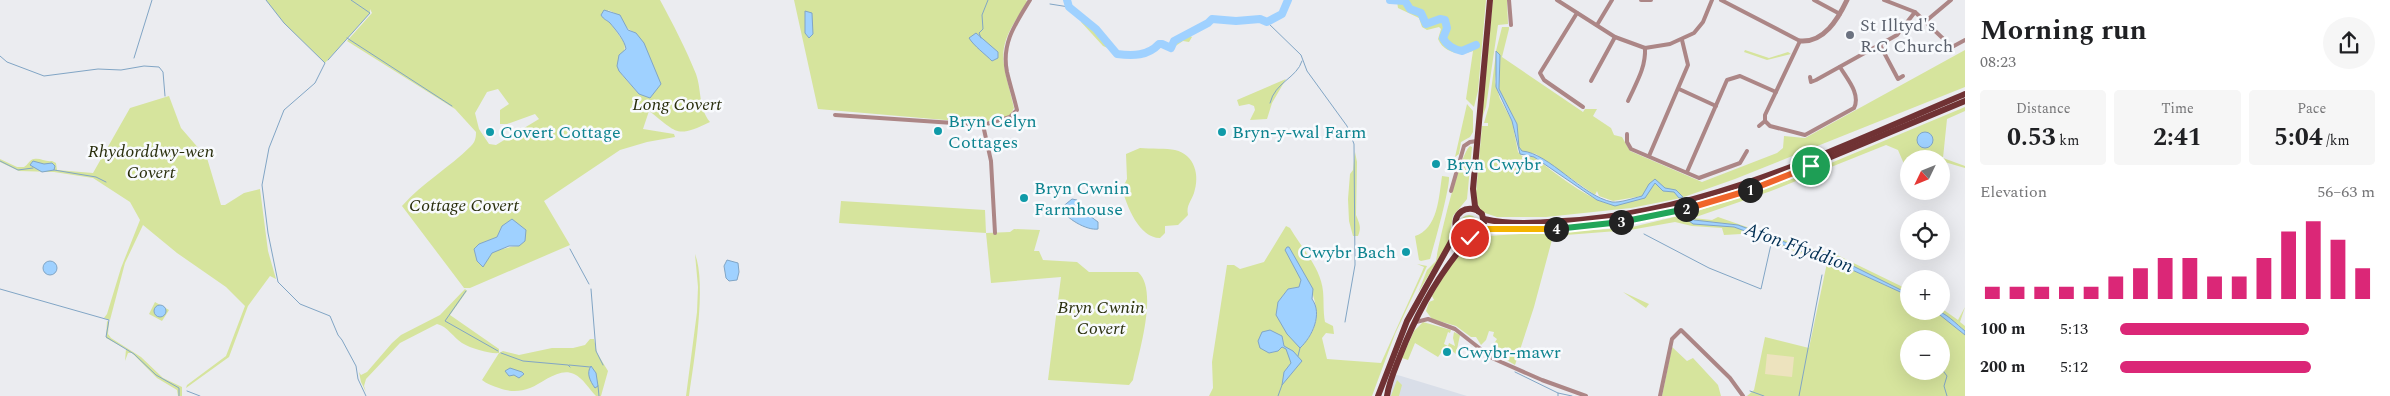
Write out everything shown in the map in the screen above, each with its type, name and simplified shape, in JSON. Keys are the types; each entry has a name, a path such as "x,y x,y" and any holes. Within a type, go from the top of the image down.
{"main road":[{"path":"1473,189 1467,208 1457,215 1455,226 1457,231 1470,238 1477,236 1483,229 1484,219 1475,206 1473,189 1490,0"},
{"path":"1484,219 1514,223 1573,220 1620,215 1682,203 1750,182 1965,94"},
{"path":"1483,229 1558,229 1659,216 1697,207 1773,181 1965,101"},
{"path":"1467,208 1478,211"},
{"path":"1378,396 1407,320 1457,231"},
{"path":"1387,396 1393,374 1413,325 1443,270 1470,238"}],"street":[{"path":"1510,0 1512,23"},
{"path":"1557,0 1615,37 1645,48 1682,40 1699,28 1712,0"},
{"path":"1597,25 1612,0"},
{"path":"1641,0 1651,0"},
{"path":"1721,0 1800,41 1810,40 1824,33 1840,14 1847,0"},
{"path":"1814,0 1840,14"},
{"path":"1884,0 1914,12 1926,21 1952,47 1965,40"},
{"path":"1926,21 1952,0"},
{"path":"835,115 983,124 1010,117 1016,112 1007,71 1006,44 1012,29 1029,1"},
{"path":"1805,83 1840,67 1901,32 1914,12"},
{"path":"1577,13 1540,73 1544,80 1581,103"},
{"path":"1591,82 1594,71 1615,37"},
{"path":"1649,156 1688,65 1682,40"},
{"path":"1800,41 1765,115 1765,121 1770,126 1806,135 1854,108 1857,102 1856,95 1840,67"},
{"path":"1880,45 1900,77 1900,83"},
{"path":"1628,101 1646,59 1645,48"},
{"path":"1687,172 1728,80 1736,76 1751,80 1776,92"},
{"path":"1679,89 1716,106"},
{"path":"1626,94 1629,95 1632,92"},
{"path":"1759,126 1765,121"},
{"path":"983,124 991,161 995,233"},
{"path":"1625,136 1631,149 1702,179 1740,163 1747,155"},
{"path":"1451,191 1464,146 1470,142 1476,142"},
{"path":"1423,306 1428,320"},
{"path":"1413,325 1418,321 1428,320 1455,329 1488,355 1510,368 1586,396"},
{"path":"1660,396 1672,339 1681,330 1730,378 1743,396"}],"shaded area":[{"path":"1393,374 1401,376 1467,396 1387,396"}],"green space":[{"path":"266,0 660,0 696,74 702,105 710,122 683,132 677,131 649,111 643,129 674,134 675,137 647,142 620,150 544,201 570,245 470,288 464,288 402,206 418,190 471,146 475,140 476,132 455,109 347,41 372,13 370,9 370,13 325,63 284,23","holes":["608,10 617,15 627,28 636,33 639,94 622,75 625,44 609,21","498,89 509,104 500,110 500,124 507,124 535,114 539,119 496,145 489,144 479,129 475,113 487,92","502,226 519,246 476,255 474,249 479,244 497,237"]},
{"path":"794,0 1026,0 1028,2 1009,32 1003,54 1014,108 1010,116 980,123 818,109"},
{"path":"1405,0 1486,0 1478,91 1474,107 1466,99 1473,51 1458,53 1448,50 1438,39 1441,29 1439,27 1427,30 1422,27 1419,18 1398,8 1397,1 1403,2 1409,10 1421,14 1427,25 1444,21 1446,29 1442,39 1452,49 1475,48 1476,44 1462,48 1451,45 1443,37 1448,28 1446,19 1440,18 1427,23 1422,13 1411,8"},
{"path":"1493,0 1507,0 1508,24 1498,25 1486,107 1481,121"},
{"path":"1082,20 1096,30 1110,49 1103,46 1081,22"},
{"path":"1502,27 1509,27 1509,29 1502,57 1583,112 1585,109 1597,109 1593,116 1611,128 1614,135 1622,137 1630,151 1702,182 1777,153 1783,148 1784,136 1805,138 1965,50 1965,87 1735,179 1681,198 1631,208 1546,217 1497,217 1482,212 1477,203 1476,193 1482,126 1488,126 1488,123 1484,123 1489,106 1496,53 1498,59 1495,82 1500,99 1512,121 1518,152 1522,156 1534,157 1572,185 1604,202 1620,204 1642,196 1613,201 1599,196 1597,191 1595,195 1536,154 1522,151 1519,147 1517,124 1499,89 1500,55 1496,51"},
{"path":"1188,35 1192,37 1189,42 1183,41 1174,47 1176,41"},
{"path":"1745,50 1769,58 1788,52 1791,54 1767,60 1744,52"},
{"path":"1286,79 1272,103 1267,119 1250,120 1255,110 1254,106 1249,104 1239,106 1237,100"},
{"name":"Rhydorddwy-wen Covert","path":"169,96 181,128 207,158 221,205 225,205 244,193 260,189 268,251 276,279 270,276 248,306 229,357 186,388 187,385 226,356 245,306 226,287 177,253 143,225 125,263 110,320 104,318 140,220 130,202 93,178 54,172 19,171 0,162 0,159 17,167 24,167 33,159 39,159 56,163 57,170 93,173 130,108"},
{"path":"1467,104 1473,111 1473,132 1470,137 1461,142 1459,154 1455,157"},
{"path":"1965,107 1965,111 1947,119 1944,150 1900,150 1900,155 1898,150 1886,145 1771,191 1693,218 1712,220 1718,217 1799,245 1835,254 1900,286 1900,290 1835,257 1812,252 1738,225 1694,220 1687,216 1684,217 1693,224 1731,226 1803,252 1826,258 1900,292 1900,320 1946,320 1965,335 1965,396 1747,396 1754,390 1765,337 1809,348 1827,263 1741,231 1741,234 1724,235 1722,228 1692,226 1675,222 1630,230 1553,236 1534,307 1515,365 1490,350 1497,339 1493,336 1494,332 1489,331 1486,340 1481,345 1476,337 1471,337 1456,326 1432,319 1426,311 1429,302 1434,300 1432,296 1442,278 1454,262 1468,247 1485,236 1628,228 1691,213 1751,194 1807,173"},
{"path":"1470,146 1472,147 1467,199 1453,216 1448,243 1418,293 1427,270 1436,261 1455,181 1460,165"},
{"path":"1140,148 1172,149 1182,153 1191,161 1196,173 1196,186 1188,206 1188,215 1178,225 1165,226 1165,233 1160,238 1153,237 1140,227 1127,204 1122,189 1127,179 1126,154"},
{"path":"1355,152 1357,162 1356,215 1360,228 1358,236 1353,236 1349,221 1348,199 1350,174 1353,170"},
{"path":"1950,161 1965,166 1965,168 1950,164"},
{"path":"1442,176 1449,177 1447,193 1430,259 1421,261 1419,260 1415,236 1423,232 1433,219"},
{"path":"841,201 985,210 986,233 839,223"},
{"path":"1469,215 1475,218 1478,224 1475,230 1469,233 1463,230 1460,224 1463,218"},
{"path":"1286,226 1290,228 1319,274 1323,291 1325,322 1333,326 1334,334 1326,333 1322,338 1327,359 1381,363 1424,267 1417,264 1427,266 1395,334 1372,396 1209,396 1213,388 1212,362 1227,265 1234,265 1240,269 1264,262","holes":["1298,264 1312,291 1316,307 1316,321 1308,339 1293,340 1281,321 1278,309 1288,289 1299,287 1301,280","1282,336 1284,346 1278,351 1269,353"]},
{"name":"Bryn Cwnin Covert","path":"1014,229 1040,230 1034,251 1039,251 1043,260 1077,262 1089,272 1138,272 1144,281 1147,293 1147,307 1139,355 1133,380 1129,385 1048,380 1061,277 991,283 986,233 1010,232"},
{"path":"695,254 700,284 700,303 689,396 686,396 697,312 698,287"},
{"path":"465,289 467,291 450,315 499,349 499,353 486,352 466,345 444,327 437,324 400,343 366,379 364,386 366,392 359,372 361,375 367,372 401,335 440,315"},
{"path":"1623,292 1649,304 1646,308"},
{"path":"155,302 169,310 162,321 149,314"},
{"path":"1965,307 1960,322 1965,326 1965,331 1950,319 1950,314 1958,320"},
{"path":"107,321 109,322 108,334 111,338 141,357 163,378 182,387 182,396 178,396 177,390 157,378 132,353 128,353 125,361 126,349 106,338"},
{"path":"1423,322 1451,330 1450,333 1448,332 1444,344 1448,346 1449,343 1455,346 1454,332 1460,335 1456,354 1446,346 1438,357 1415,343 1408,360 1402,358 1414,331"},
{"path":"590,339 594,339 597,353 608,371 601,396 596,396 580,378 568,372 551,376 535,386 522,390 507,390 490,385 482,380 499,353 503,351 519,355 552,348 573,348 585,345"},
{"path":"1672,347 1687,361 1693,358 1718,385 1721,396 1662,396"},
{"path":"1397,380 1402,385 1399,396 1391,396"}],"sand":[{"path":"1767,354 1794,357 1792,377 1765,374"}],"water":[{"path":"604,10 620,15 628,30 636,33 644,43 661,84 650,98 639,94 619,71 617,66 619,55 626,49 615,29 601,15"},
{"path":"805,11 812,13 813,34 809,38 805,33"},
{"path":"976,33 998,52 998,58 992,61 974,44 969,38"},
{"path":"1496,51 1500,55 1499,89 1517,124 1519,147 1522,151 1543,159 1589,192 1612,202 1642,196 1649,184 1655,179 1665,188 1676,190 1683,197 1679,198 1674,192 1663,191 1655,183 1645,198 1615,206 1597,200 1534,157 1520,154 1512,121 1496,87"},
{"path":"1925,132 1931,134 1933,140 1931,146 1925,148 1919,146 1917,140 1919,134"},
{"path":"33,161 44,164 52,163 55,166 54,170 42,172 30,165"},
{"path":"1072,199 1077,200 1090,216 1098,222 1098,229 1083,226 1063,212 1061,208"},
{"path":"1688,216 1694,220 1738,225 1812,252 1835,257 1900,290 1900,292 1826,258 1803,252 1734,227 1693,224 1684,217"},
{"path":"512,219 526,230 525,241 519,246 509,246 492,253 483,267 477,261 474,249 479,244 497,237 502,226"},
{"path":"1289,247 1313,289 1312,299 1316,311 1315,325 1312,332 1300,348 1287,334 1276,315 1278,302 1288,289 1299,287 1301,280 1285,250"},
{"path":"727,260 738,263 739,272 737,280 729,281 726,278 724,266"},
{"path":"50,261 55,263 57,268 55,273 50,275 45,273 43,268 45,263"},
{"path":"158,305 162,305 166,311 162,317 158,317 154,313 154,309"},
{"path":"1951,319 1965,331 1965,335 1946,320"},
{"path":"1270,330 1282,336 1284,346 1293,351 1302,361 1282,385 1284,372 1291,363 1286,349 1282,347 1278,351 1269,353 1260,348 1258,341 1262,332"},
{"path":"591,366 596,373 598,386 595,388 589,377"},
{"path":"510,368 524,374 519,378 514,375 509,376 505,371"}],"waterway":[{"path":"134,58 152,0"},
{"path":"266,0 284,23 325,63 315,83 284,110 269,148 262,185 268,233 278,282 300,304 330,316 338,335 356,366 358,379 366,396"},
{"path":"328,60 370,13 351,0"},
{"path":"981,38 979,33 983,29 982,15 988,0"},
{"name":"Afon Ffyddion","path":"1067,0 1069,7 1096,29 1117,54 1129,55 1145,53 1159,44 1171,48 1174,41 1212,19 1236,21 1260,19 1267,22 1282,14 1288,0"},
{"name":"Afon Ffyddion","path":"1390,0 1405,1 1410,9 1421,13 1426,24 1440,19 1445,20 1447,28 1443,38 1446,43 1454,48 1462,51 1476,45"},
{"path":"1050,4 1069,7"},
{"path":"1267,22 1301,55 1307,71 1347,126 1354,144 1355,265 1345,322"},
{"path":"347,38 452,106"},
{"path":"0,56 7,62 44,76 98,69 121,70 144,66 159,67 163,72 165,96"},
{"path":"1270,103 1276,90 1296,72 1302,61"},
{"path":"0,161 18,170 33,168"},
{"path":"54,170 96,177 106,182"},
{"path":"1644,234 1709,268 1761,289 1772,240"},
{"path":"570,249 589,284"},
{"path":"1799,396 1822,275"},
{"path":"0,289 109,320 106,337 134,354 156,375 179,388 179,396"},
{"path":"591,289 596,351 603,365"},
{"path":"466,291 445,321 498,351"},
{"path":"1298,356 1300,348"},
{"path":"501,353 523,361 568,365 570,367"},
{"path":"569,365 590,367"},
{"path":"1515,372 1558,393"},
{"path":"1946,380 1944,386 1947,396"},
{"path":"1278,396 1282,385"},
{"path":"598,386 599,396"},
{"path":"187,391 200,396"},
{"path":"1750,391 1764,396"},
{"path":"1558,396 1558,393 1572,396"}],"place":[{"name":"St Illtyd's R.C Church","path":"1850,35"},
{"name":"Bryn Celyn Cottages","path":"938,131"},
{"name":"Covert Cottage","path":"490,132"},
{"name":"Bryn-y-wal Farm","path":"1222,132"},
{"name":"Bryn Cwybr","path":"1436,164"},
{"name":"Bryn Cwnin Farmhouse","path":"1024,198"},
{"name":"Cwybr Bach","path":"1406,252"},
{"name":"Cwybr-mawr","path":"1447,352"}],"route":[{"path":"1470,238 1477,236 1483,229 1558,229 1659,216 1735,196 1811,166"}],"park label":[{"name":"Long Covert","path":"677,104"},
{"name":"Cottage Covert","path":"464,205"}]}
